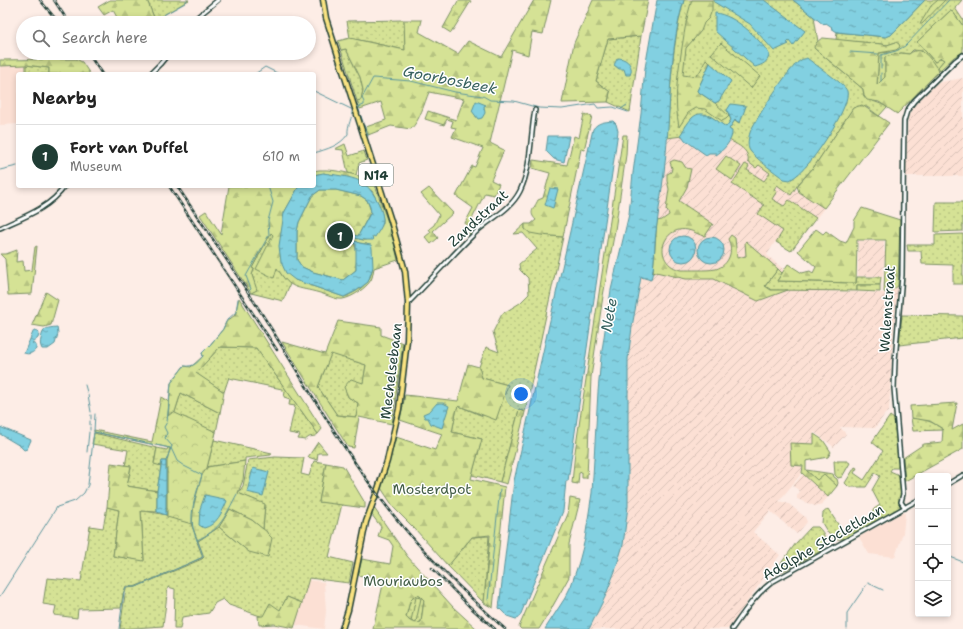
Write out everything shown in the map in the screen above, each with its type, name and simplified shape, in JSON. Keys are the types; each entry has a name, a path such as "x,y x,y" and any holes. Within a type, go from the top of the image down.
{"main road":[{"name":"Mechelsebaan","path":"322,0 326,18 394,233 404,271 408,303 408,340 399,410 387,461 366,522 348,610 342,629"}],"street":[{"path":"199,16 218,0"},
{"name":"Walemstraat","path":"904,508 901,502 903,494 894,388 902,275 904,124 907,111 927,88 963,55"},
{"path":"152,72 163,60"},
{"name":"Zandstraat","path":"408,303 475,233 506,209 515,199 524,180 530,150 535,110"},
{"path":"0,228 46,206 63,188"},
{"path":"951,482 963,475"},
{"name":"Adolphe Stocletlaan","path":"732,629 752,600 761,590 772,582 915,502"}],"shaded area":[{"path":"0,64 26,65 44,72 16,72 16,124 0,125"},
{"path":"963,78 963,176 906,176 908,116 915,105 937,83"},
{"path":"732,135 799,192 824,208 791,251 775,242 767,255 784,270 782,273 753,248 758,301 788,290 888,293 898,286 893,336 889,412 885,414 875,428 840,427 846,434 834,447 814,432 814,444 803,466 802,473 779,501 789,504 805,517 807,522 797,534 770,511 753,532 780,555 728,629 589,629 605,597 623,545 628,506 628,359 641,277 656,232 667,138 682,136 685,140 709,153 716,153 716,155"},
{"path":"858,241 884,241 884,252 889,252 888,261 884,261 883,276 858,276"},
{"path":"803,474 828,497 822,504 815,506 797,499 800,491 793,486"},
{"path":"903,512 905,514 903,533 895,557 869,554 859,537"},
{"path":"308,580 324,582 326,611 324,629 295,625"}],"green space":[{"path":"110,0 147,0 153,16 116,16 113,10 104,15 98,7"},
{"path":"147,0 189,0 162,16 153,16"},
{"path":"534,0 551,0 543,34 532,32 528,55 512,50 490,143 504,150 491,180 499,184 494,195 485,193 472,219 477,230 470,235 465,223 473,208 456,196 472,166 475,167 483,148 452,137 456,128 451,127 453,121 447,119 444,125 425,119 428,111 456,120 464,99 429,92 419,117 411,129 391,126 368,135 366,127 386,120 381,102 360,109 357,101 361,100 363,90 360,77 346,49 341,50 338,41 350,38 405,50 404,20 422,20 419,32 458,54 468,41 501,57"},
{"path":"593,0 648,0 641,36 608,39 596,81 610,92 608,102 562,103 574,43"},
{"path":"684,0 793,0 814,17 818,42 816,43 815,49 863,89 864,96 869,100 887,107 879,116 867,107 853,108 814,167 799,183 791,195 777,185 774,189 777,191 772,199 784,206 789,200 816,218 791,251 776,242 783,231 758,214 764,205 732,184 745,164 749,166 747,170 764,181 770,173 759,165 756,168 748,162 745,151 729,140 732,135 729,129 735,120 739,123 727,110 731,120 726,127 710,116 681,134 682,136 667,138 674,51"},
{"path":"692,0 712,0 712,10 701,31 686,48 683,75 696,75 702,68 706,59 710,63 697,91 715,103 729,116 722,121 705,109 696,108 688,113 679,127 676,99 677,82 685,27"},
{"path":"925,0 962,0 955,8 963,20 963,26 953,12 950,11 917,42 935,62 941,58 944,60 938,67 940,70 939,71 922,51 913,50 909,54 901,53 885,57 885,77 877,86 879,53 889,52 896,42 887,45 836,40 837,32 885,37 891,35"},
{"path":"938,0 945,0 922,24 920,24 931,6"},
{"path":"458,1 471,1 451,33 443,28"},
{"path":"950,11 953,12 963,26 963,52 954,57 940,70 938,67 944,60 941,58 935,62 917,42"},
{"path":"404,20 405,50 350,38 347,21"},
{"path":"641,36 630,112 608,102 610,92 596,81 608,39"},
{"path":"823,38 887,45 896,42 899,44 900,47 896,50 879,53 877,85 885,77 885,57 901,53 909,54 914,51 923,52 930,58 939,71 897,114 879,102 867,100 864,96 863,89 814,48 817,42"},
{"path":"721,43 760,76 751,88 711,54"},
{"path":"346,49 360,77 363,90 361,100 357,101 341,50"},
{"path":"0,60 78,60 82,62 89,72 49,72 49,68 26,65 0,66"},
{"path":"26,65 49,68 49,72 26,72"},
{"path":"862,105 889,123 824,208 799,192 797,186 814,167 853,108"},
{"path":"584,114 592,116 584,150 581,149 563,237 530,233 525,229 525,224 531,224 536,220 532,215 532,210 538,200 543,198 550,173 532,168 533,160 567,165 574,136 579,138"},
{"path":"623,135 627,135 626,155 591,377 587,478 582,478 582,472 579,473 578,484 572,483 575,452"},
{"path":"345,144 349,156 364,151 367,160 359,163 356,175 348,173 343,150 335,149"},
{"path":"726,156 741,166 732,180 716,169"},
{"path":"674,160 682,162 686,168 691,169 687,187 679,201 713,224 705,236 685,230 678,230 669,235 663,246 664,255 668,263 677,269 682,270 716,269 724,264 729,257 730,244 728,239 731,235 735,238 737,258 746,256 746,241 778,269 765,286 771,290 788,290 758,301 714,279 686,279 656,272 653,273 657,221 662,220 669,215 666,210 669,189 667,174 671,172 672,168 670,162"},
{"path":"316,171 340,171 373,180 392,234 398,260 374,268 371,280 363,289 347,298 337,299 290,284 286,281 277,268 274,278 256,269 273,235 271,233 252,268 254,269 252,275 257,290 251,293 200,215 206,211 221,234 229,188 298,188 284,213 295,280 344,297 361,288 370,277 372,263 367,244 352,240 356,247 356,270 343,280 313,272 302,267 297,260 297,231 299,222 312,196 320,190 336,190 361,196 367,200 371,211 358,236 359,239 367,240 370,238 382,226 383,222 378,202 372,191 344,178 328,174 316,175"},
{"path":"429,188 453,213 433,231 438,238 431,244 425,237 431,232 429,229 434,225 439,215 421,194"},
{"path":"936,202 963,202 963,231 935,232"},
{"path":"862,208 900,220 898,286 888,293 884,292 886,240 857,240 856,283 777,281 788,264 802,273 810,271 813,273 816,267 798,251 816,229 823,234 826,231 840,241 846,243 854,227 854,221"},
{"path":"525,224 525,229 551,236 563,237 525,412 519,410 500,482 472,475 482,439 452,432 457,408 459,406 483,416 508,385 482,378 479,367 486,347 499,352 493,332 502,314 520,303 529,294 528,278 520,270 519,264 537,249 523,233 514,234"},
{"path":"271,233 273,235 278,268 290,284 283,301 251,293 256,290 252,275 254,269 252,268"},
{"path":"963,234 963,284 953,284 953,265 922,264 921,251 908,251 907,245 935,245 935,235"},
{"path":"37,246 32,294 8,295 5,259 0,254 6,254 17,250 16,262 23,261 24,271 32,270 35,247"},
{"path":"778,269 782,273 777,281 856,283 857,277 881,277 880,285 857,285 857,291 771,290 765,286"},
{"path":"857,285 880,285 880,292 857,291"},
{"path":"46,292 58,300 51,325 44,327 32,325"},
{"path":"239,298 322,429 318,434 256,348 220,347 196,373 224,392 220,413 181,393 174,415 168,417 171,383 184,366 191,367 203,356 202,353 223,329 226,322 235,315"},
{"path":"902,315 963,316 963,338 899,345"},
{"path":"338,321 381,327 381,335 403,343 392,424 359,417 354,448 348,447 282,342 325,354","holes":["331,354 366,365 363,383 351,379 344,387 348,397 358,403 356,417 337,415 318,387"]},
{"path":"220,347 256,348 318,434 305,440 298,439 300,435 289,433 295,406 289,405 290,399 284,397 285,392 282,391 282,389 229,377 224,392 195,373"},
{"path":"331,353 366,365 363,384 348,397 358,403 357,417 337,415 318,387"},
{"name":"Mosterdpot","path":"468,364 479,367 482,378 508,385 496,420 459,406 457,408 452,432 482,439 471,479 505,487 493,608 484,603 490,535 472,537 448,566 395,509 381,488 396,437 435,450 442,434 400,420 405,395 458,401"},
{"path":"181,393 220,413 216,432 174,415"},
{"path":"161,397 169,402 168,416 173,412 216,432 207,468 202,475 194,504 192,524 167,517 167,461 170,448 94,432 94,430 152,442"},
{"path":"957,403 952,430 963,424 963,449 920,473 915,473 915,475 905,481 903,458 924,444 942,442 943,429 930,421 911,418 910,406"},
{"path":"519,410 525,412 507,484 500,482"},
{"path":"174,415 216,432 207,467 245,461 243,480 238,493 265,504 263,529 252,520 230,509 219,527 198,541 190,521 166,515 166,461 162,461 161,466 154,464 157,448 167,450 170,443"},
{"path":"890,416 894,419 899,468 892,468 890,471 899,476 901,497 899,500 900,507 845,539 832,537 822,523 823,513 828,509 845,535 875,518 871,515 874,509 880,505 872,490 880,476 875,473 866,487 849,487 845,483 855,467 857,468 854,473 864,480 883,451 872,442"},
{"path":"911,418 936,424 943,430 913,431"},
{"path":"94,433 157,448 154,463 161,466 157,491 127,486 131,467 125,466 128,450 92,444"},
{"path":"814,434 823,440 831,452 828,457 806,461 806,470 817,480 824,474 837,486 828,497 802,473 803,466 791,465 790,443 814,444"},
{"path":"214,440 272,453 271,455 245,458 245,461 207,467"},
{"path":"318,442 327,453 318,453 317,460 308,457"},
{"path":"275,457 304,458 301,474 309,476 314,461 326,463 319,502 342,504 329,557 353,563 349,583 309,578 302,603 287,597 280,610 263,617 229,605 223,599 215,603 209,613 182,617 180,629 174,629 175,589 168,587 163,626 120,629 126,588 136,587 202,559 204,557 198,541 219,527 249,552 272,538 263,529 265,505 238,493 243,486 248,460"},
{"path":"834,461 847,461 850,463 842,477 838,478 835,475"},
{"path":"111,463 131,466 127,486 157,491 157,512 141,511 144,561 113,556 119,510 107,507"},
{"path":"326,463 343,466 365,503 365,508 319,502"},
{"path":"806,470 833,474 837,479 837,486 824,475 817,480"},
{"path":"570,498 580,500 569,544 569,577 539,629 521,629 519,627 568,514"},
{"path":"107,507 119,510 113,556 144,560 141,511 190,521 198,541 197,542 202,558 134,587 126,586 121,608 78,609 77,618 54,615 56,606 43,604 47,578 81,581 90,526 103,528"},
{"name":"Mouriaubos","path":"374,508 407,556 453,607 477,629 373,629 384,580 358,575 362,559 390,564 393,546 389,540 378,536 381,527 372,515","holes":["416,595 420,596 424,600 421,622 414,623 406,617 410,601"]},
{"path":"230,509 252,520 272,538 268,557 249,552 219,527"},
{"path":"811,527 818,527 823,532 825,541 821,551 783,571 780,570 779,566 796,543"},
{"path":"489,536 484,603 448,566 472,537"},
{"path":"416,595 420,596 424,600 421,622 414,623 406,617 410,601"},
{"path":"287,597 302,603 294,628 274,624 259,625 258,616 263,616 270,603 280,610"},
{"path":"416,597 421,598 416,622 411,621"}],"water":[{"name":"Nete","path":"657,0 684,0 679,19 673,57 668,134 656,232 654,262 651,280 641,277 628,359 628,506 623,545 605,597 589,629 545,629 571,586 585,539 592,493 601,357 611,290 629,214 645,68"},
{"path":"714,0 764,0 805,31 793,46 789,41 787,43 789,44 774,51 750,24 714,2"},
{"path":"793,0 925,0 891,35 886,37 837,32 826,23 824,25"},
{"path":"715,13 730,18 746,28 765,48 769,54 768,59 763,64 755,67 715,31"},
{"path":"619,58 625,60 631,66 630,75 626,75 624,69 619,69 614,65"},
{"path":"807,58 845,88 847,91 847,98 833,129 819,150 804,168 790,180 784,179 755,156 749,149 748,139 755,123 789,72 796,64"},
{"path":"710,63 731,81 719,101 715,103 697,91"},
{"path":"476,101 486,105 484,106 485,113 482,118 478,119 472,111"},
{"path":"731,104 746,106 740,123 735,120 729,129 732,131 731,138 719,153 716,155 716,153 709,153 706,155 685,140 681,134 689,121 696,115 705,114 710,116 726,127 731,120 727,110"},
{"path":"613,121 616,124 618,131 568,481 566,481 563,511 520,616 516,619 507,616 499,608 514,481 593,129 604,122"},
{"path":"548,136 569,136 564,162 554,159 546,151"},
{"path":"323,173 360,181 372,192 381,210 383,220 382,224 375,237 372,237 373,240 353,238 353,235 358,236 371,212 367,200 361,196 336,190 320,190 312,196 299,222 297,231 297,260 302,267 313,272 343,280 356,270 356,244 352,243 352,240 371,245 373,267 368,282 356,291 344,297 295,280 286,273 281,262 279,246 284,213 298,188 316,188 316,175"},
{"path":"550,188 558,189 553,208 545,205"},
{"path":"683,236 692,240 696,249 692,258 683,262 674,258 670,249 674,240"},
{"path":"711,237 720,241 724,250 720,259 711,263 702,259 698,250 702,241"},
{"path":"57,327 58,334 55,344 48,349 42,349 40,342 44,331 48,328"},
{"path":"34,330 38,331 39,334 38,338 32,343 36,345 36,349 34,352 28,354 24,353"},
{"path":"437,403 443,403 449,406 442,428 431,424 428,418 425,418 423,414 430,411"},
{"path":"0,427 31,440 27,449 24,450 0,434"},
{"path":"162,461 166,461 166,515 157,512 157,491"},
{"path":"253,468 269,472 263,496 247,492"},
{"path":"205,495 227,501 216,521 204,528 199,525 200,509"}],"waterway":[{"path":"162,16 185,3 187,0"},
{"path":"881,68 881,55 896,51 905,46 949,0"},
{"path":"850,52 878,54"},
{"path":"258,72 265,67 275,72"},
{"path":"881,73 881,81"},
{"name":"Goorbosbeek","path":"356,108 364,105 362,98 373,78 411,81 455,92 483,96 490,100 514,101 539,108 562,109 595,104 598,108 613,107 628,112"},
{"path":"316,92 351,109"},
{"name":"Goorbosbeek","path":"357,104 360,113"},
{"name":"Goorbosbeek","path":"621,109 627,105"},
{"name":"Goorbosbeek","path":"316,152 333,146 345,138 348,134 353,109"},
{"path":"361,116 363,122"},
{"path":"364,125 368,136"},
{"path":"0,170 16,166"},
{"name":"Goorbosbeek","path":"249,291 251,289 246,276 269,235 268,221 273,202 269,188"},
{"name":"Goorbosbeek","path":"119,629 126,587 136,587 203,557 192,522 194,502 202,475 177,461 171,448 172,446 165,438 167,433 164,427 167,422 171,383 184,366 195,364 203,356 202,353 223,329 227,320 236,312 238,299"},
{"path":"85,385 87,392"},
{"path":"88,395 91,412"},
{"path":"94,431 95,414"},
{"path":"87,452 89,432"},
{"path":"0,596 57,507 75,501 84,493 88,485 94,432 170,448"},
{"path":"166,461 171,448"},
{"path":"488,600 500,489"},
{"path":"197,540 212,532 222,522 237,494"},
{"path":"951,557 963,562"},
{"path":"868,583 883,590"},
{"path":"847,629 847,613 867,584"}],"railway":[{"path":"40,0 53,16"},
{"path":"54,0 64,16"},
{"path":"93,60 101,72"},
{"path":"170,188 277,350"},
{"path":"178,188 249,294 348,452 381,499 411,536 437,564 505,629"},
{"path":"432,568 469,606 495,629"}],"place":[{"name":"Fort van Duffel","path":"340,236"}]}
